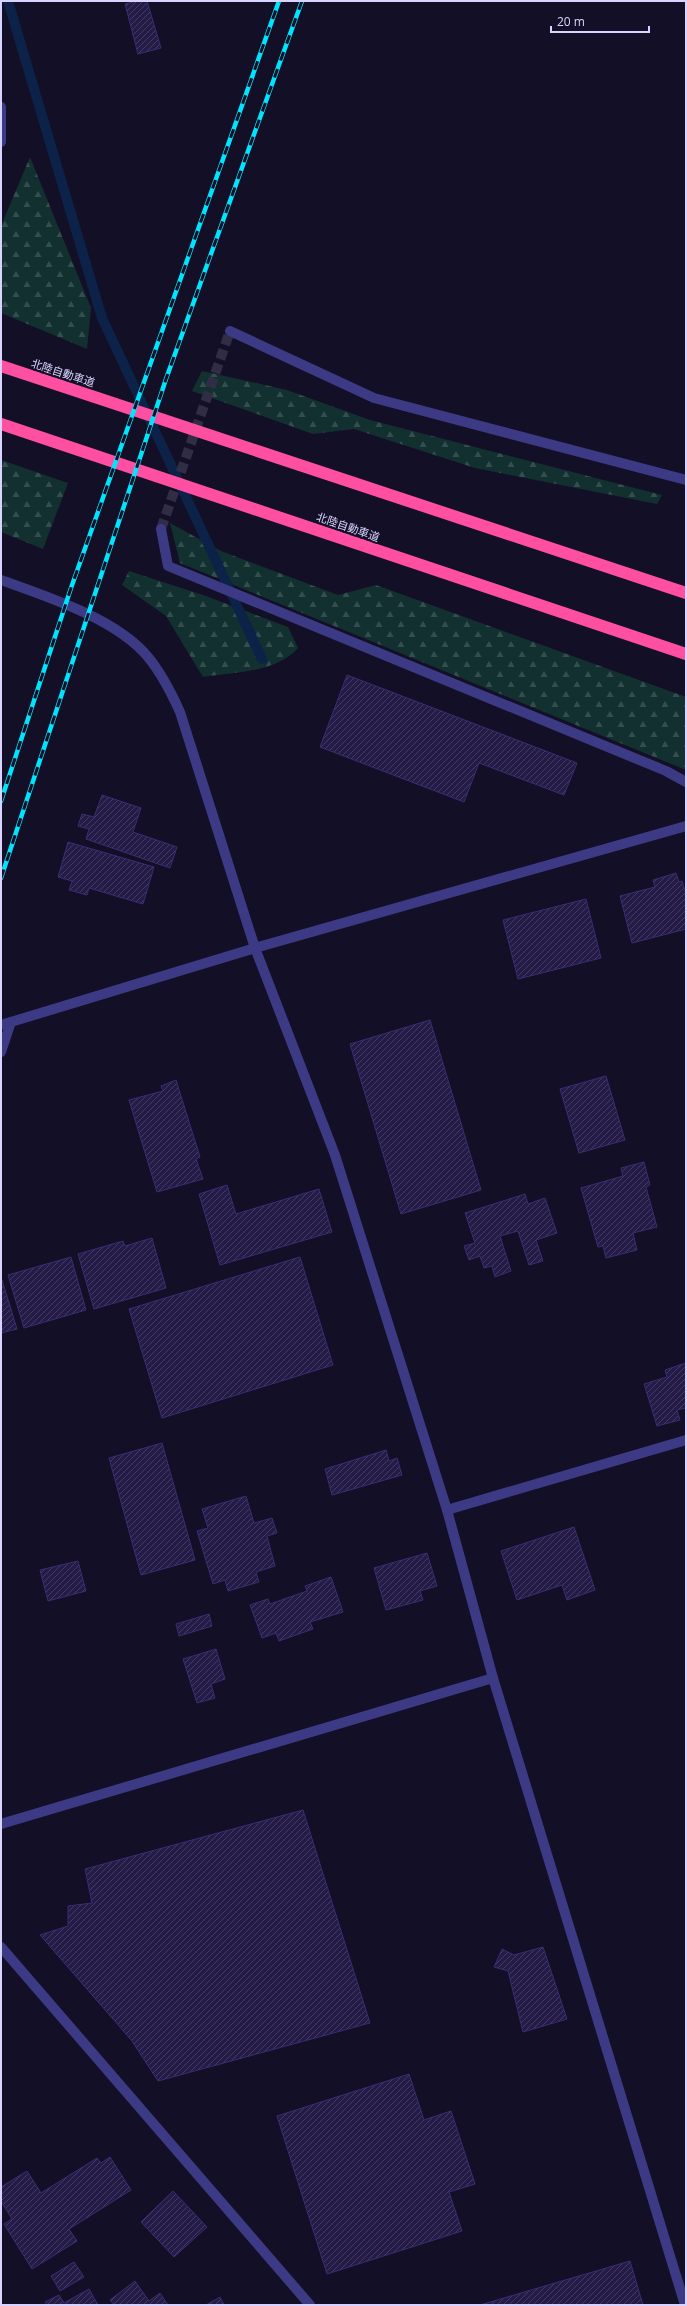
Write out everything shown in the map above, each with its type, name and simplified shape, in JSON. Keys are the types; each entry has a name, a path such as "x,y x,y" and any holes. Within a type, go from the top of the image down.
{"highway":[{"name":"北陸自動車道","path":"1,366 686,593"},
{"name":"北陸自動車道","path":"1,424 686,654"}],"street":[{"path":"1,107 1,142"},
{"path":"230,331 374,398 686,480"},
{"path":"160,529 168,566 666,771 686,782"},
{"path":"1,580 64,603 124,635 148,656 166,682 192,748 255,948 335,1155 447,1510 493,1678 685,2305"},
{"path":"1,1025 255,948 686,826"},
{"path":"1,1052 11,1022"},
{"path":"447,1510 686,1440"},
{"path":"1,1824 493,1678"},
{"path":"1,1947 310,2305"}],"green space":[{"path":"30,157 91,308 87,349 1,313 1,226"},
{"path":"202,371 287,390 370,420 662,495 657,504 475,468 354,429 313,434 192,391"},
{"path":"1,460 68,483 43,549 1,532"},
{"path":"170,523 221,551 338,595 376,585 686,697 686,770 180,563"},
{"path":"129,571 206,596 288,627 298,648 289,656 266,667 203,677 166,616 122,585"}],"building":[{"path":"137,1 147,1 161,48 138,54 125,4"},
{"path":"347,675 577,763 564,795 479,763 464,802 320,747"},
{"path":"102,795 141,808 133,832 177,847 170,868 86,839 89,829 78,826 82,814 94,817"},
{"path":"68,842 154,867 143,904 89,888 87,895 69,890 72,881 58,877"},
{"path":"676,873 679,882 682,881 686,894 686,929 632,943 620,896 655,887 653,880"},
{"path":"586,899 601,958 518,979 503,920"},
{"path":"430,1020 481,1190 401,1214 350,1044"},
{"path":"606,1076 625,1140 579,1153 560,1089"},
{"path":"176,1080 200,1157 196,1159 203,1179 157,1192 129,1100 163,1091 161,1086"},
{"path":"644,1162 650,1185 646,1187 657,1227 633,1233 637,1250 606,1258 603,1246 598,1247 581,1188 623,1176 621,1168"},
{"path":"227,1185 236,1214 319,1189 332,1232 220,1265 199,1194"},
{"path":"525,1194 528,1204 545,1198 557,1233 536,1240 543,1261 529,1265 518,1231 500,1236 511,1271 495,1277 492,1266 484,1268 480,1256 469,1260 464,1246 475,1243 465,1213"},
{"path":"152,1238 166,1288 94,1309 78,1254 123,1241 125,1246"},
{"path":"71,1257 86,1310 24,1328 8,1275"},
{"path":"300,1257 333,1365 162,1418 129,1309"},
{"path":"2,1280 17,1329 1,1333 1,1281"},
{"path":"686,1363 686,1408 677,1410 680,1420 657,1426 644,1384 667,1377 665,1370"},
{"path":"162,1443 195,1560 141,1575 109,1458"},
{"path":"386,1450 389,1461 397,1458 402,1475 332,1495 325,1469"},
{"path":"246,1496 254,1523 272,1518 277,1533 267,1536 275,1566 256,1572 259,1582 228,1591 225,1580 213,1584 197,1531 208,1528 202,1509"},
{"path":"574,1527 595,1590 567,1600 562,1585 517,1600 501,1551"},
{"path":"427,1553 437,1586 420,1591 423,1600 386,1610 374,1568"},
{"path":"78,1561 86,1591 48,1601 40,1570"},
{"path":"331,1577 343,1612 310,1622 313,1629 279,1641 276,1633 262,1638 250,1605 268,1599 270,1604 307,1591 305,1586"},
{"path":"209,1614 212,1626 179,1636 176,1624"},
{"path":"216,1649 225,1679 211,1684 215,1698 197,1703 183,1659"},
{"path":"303,1810 370,2023 158,2081 132,2041 40,1935 68,1926 68,1906 92,1903 85,1869"},
{"path":"543,1947 567,2019 523,2032 508,1971 494,1967 502,1949 514,1955"},
{"path":"409,2074 424,2120 451,2111 475,2184 449,2192 462,2231 327,2274 277,2116"},
{"path":"110,2157 131,2190 69,2229 77,2241 32,2269 4,2224 12,2219 1,2201 1,2187 27,2171 41,2193 97,2158 101,2163"},
{"path":"173,2191 207,2227 174,2257 141,2222"},
{"path":"630,2261 643,2305 480,2305"},
{"path":"74,2262 84,2277 60,2291 51,2276"},
{"path":"135,2281 149,2301 160,2293 168,2305 114,2305 110,2300"},
{"path":"89,2289 98,2305 47,2305 45,2302 59,2295 64,2303"},
{"path":"220,2297 224,2305 206,2305"}],"waterway":[{"path":"8,1 102,318 262,659"}],"tunnel":[{"path":"161,529 230,331"}],"railway":[{"path":"1,801 71,588 279,1"},
{"path":"1,878 166,379 302,1"}]}
